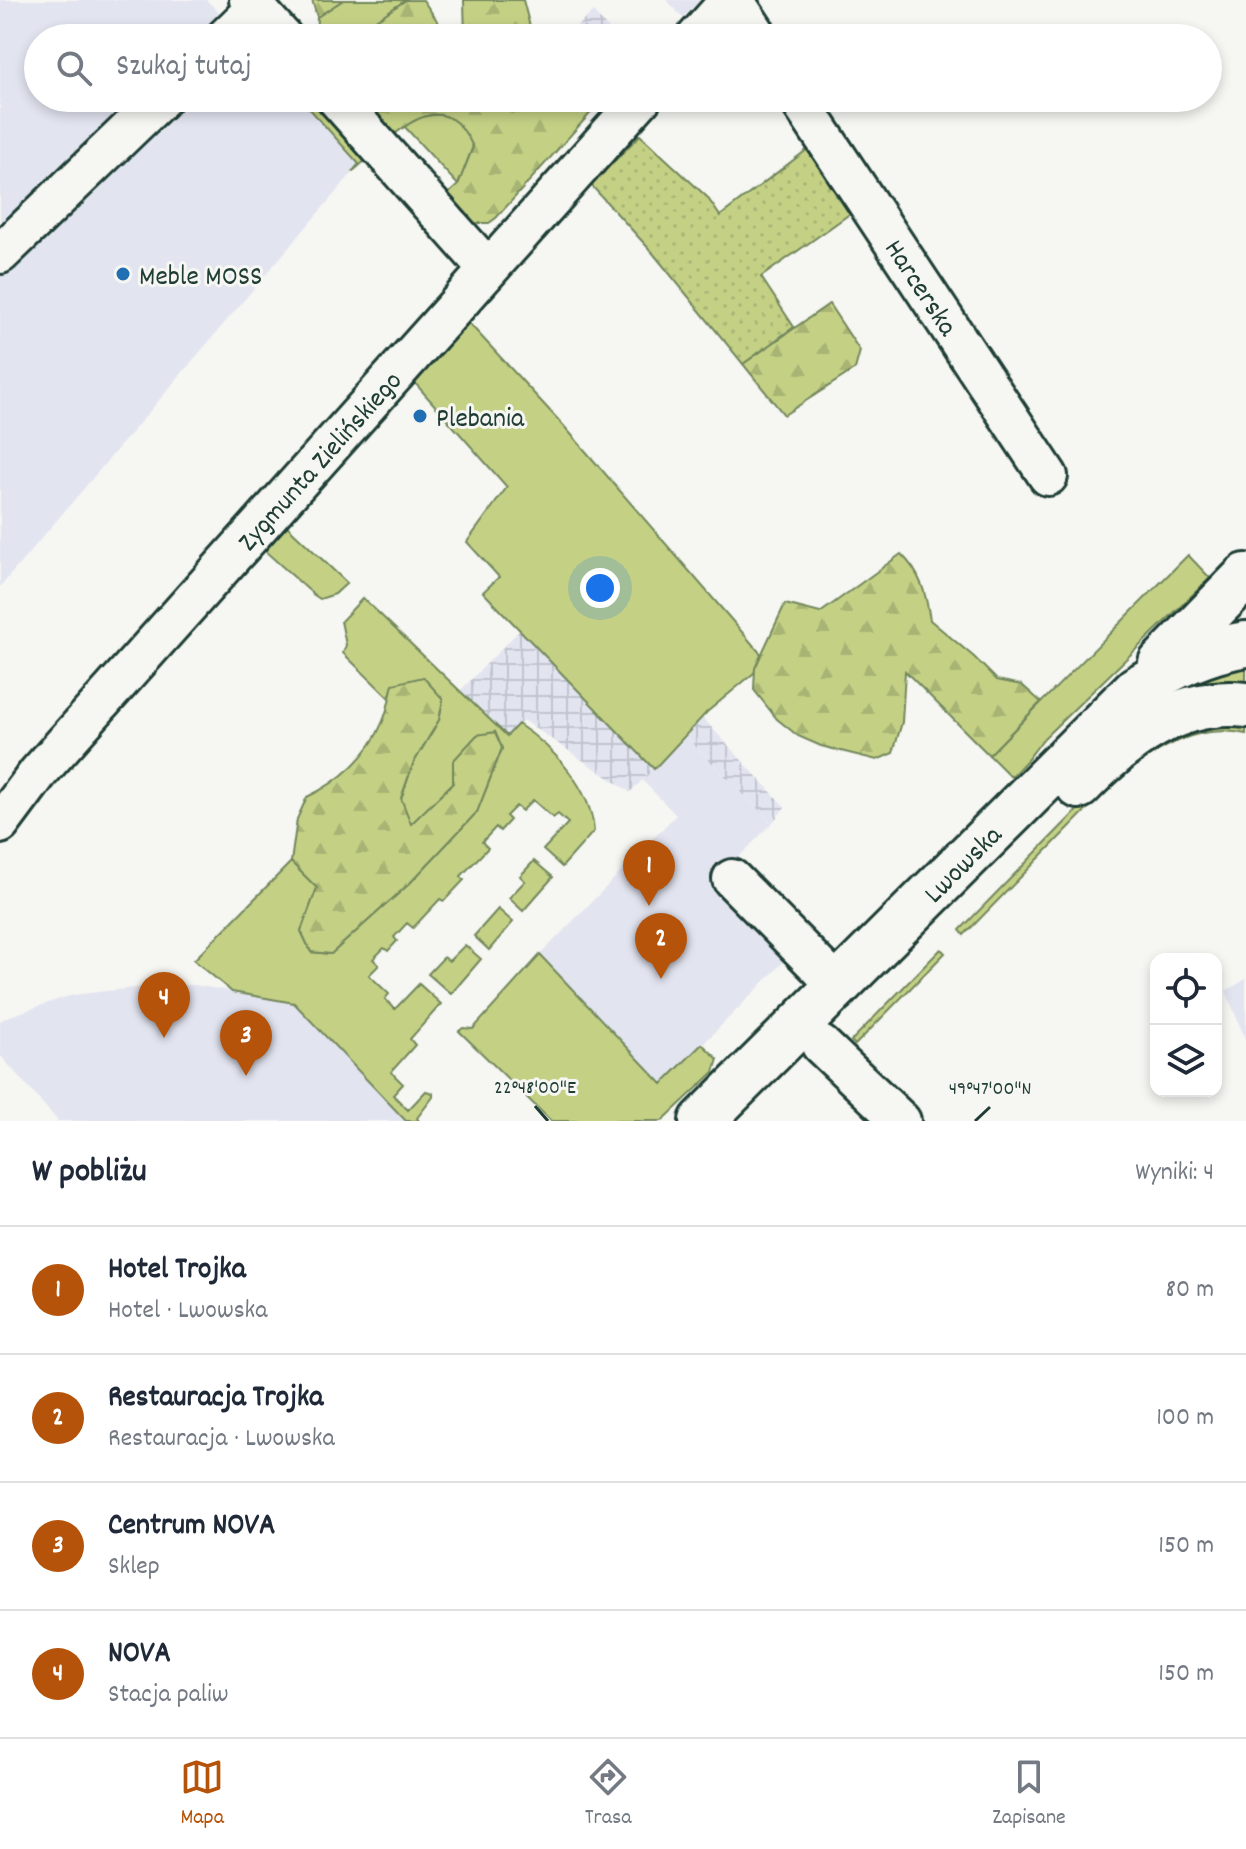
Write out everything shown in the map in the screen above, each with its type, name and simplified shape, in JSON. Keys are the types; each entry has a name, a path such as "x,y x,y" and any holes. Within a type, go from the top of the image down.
{"highway":[{"path":"1136,689 1246,576"},
{"name":"Lwowska","path":"702,1121 1136,689 1174,666 1214,650 1246,644"},
{"name":"Lwowska","path":"746,1121 1102,762 1139,732 1165,718 1202,706 1246,705"}],"street":[{"path":"709,24 732,0 749,24"},
{"path":"237,24 253,4 271,24"},
{"path":"0,254 147,112"},
{"path":"348,112 488,269"},
{"name":"Zygmunta Zielińskiego","path":"3,813 629,112"},
{"name":"Harcerska","path":"807,112 1048,476"},
{"path":"732,879 838,986"},
{"path":"821,1045 901,1121"}],"shaded area":[{"name":"Meble MOSS","path":"0,0 206,0 232,24 24,24 24,112 312,112 359,165 0,587"},
{"path":"667,0 700,0 683,18"},
{"path":"593,12 604,24 580,24"},
{"path":"520,630 654,769 630,792 523,720 508,736 460,691"},
{"path":"702,717 785,807 772,823 686,737"},
{"path":"686,737 772,823 738,858 820,938 802,943 663,1085 540,955 676,815 642,780"},
{"path":"1246,979 1246,1041 1226,991"},
{"path":"161,985 195,985 294,1003 406,1121 58,1121 0,1055 0,1021 7,1017 72,995"}],"green space":[{"path":"312,0 343,0 317,17"},
{"path":"343,0 406,0 370,24 317,24 317,17"},
{"path":"406,0 423,0 439,24 370,24"},
{"path":"464,0 523,0 529,24 465,24"},
{"path":"313,112 323,112 366,160 352,172 359,164"},
{"path":"365,112 591,112 489,223 474,223 448,194 458,185 473,147 456,122 436,114 425,116 389,139"},
{"path":"445,114 464,127 473,146 458,185 404,126 423,116"},
{"path":"640,135 707,197 720,216 808,149 851,213 761,277 794,327 743,364 652,252 591,185"},
{"path":"829,304 860,351 855,369 784,415 743,364"},
{"path":"467,321 563,425 761,654 754,673 707,712 654,769 483,592 499,577 467,542 507,487 414,382"},
{"path":"287,526 347,583 335,594 320,599 265,551"},
{"path":"901,554 922,584 930,620 997,680 1022,685 1041,702 989,755 905,671 902,722 893,753 877,760 821,746 798,736 777,719 754,690 755,668 785,604 820,613"},
{"path":"1188,555 1210,578 1044,738 1011,777 989,755"},
{"path":"363,598 507,736 518,724 557,757 586,799 594,831 562,867 543,850 568,823 558,814 553,818 533,800 522,811 516,806 506,816 510,820 500,831 496,827 482,842 488,848 461,876 464,880 444,901 440,899 413,928 407,923 394,937 397,941 388,951 384,948 373,959 379,965 369,975 389,994 385,999 395,1009 419,984 441,1004 410,1039 415,1045 391,1072 403,1084 393,1095 408,1110 426,1091 433,1093 417,1118 419,1121 406,1121 294,1003 232,992 194,960 291,862 317,888 301,931 311,952 331,954 410,883 477,812 502,749 495,732 453,783 411,825 401,799 413,764 439,720 443,699 394,684 389,698 343,653 346,645 341,621"},
{"path":"1246,657 1246,686 1158,693"},
{"path":"423,677 443,699 439,720 413,764 401,798 411,824 453,783 453,761 477,735 495,732 502,748 477,812 410,883 331,954 311,952 301,931 317,888 291,862 297,819 307,797 341,776 370,746 385,717 393,684"},
{"path":"1246,723 1246,734 1228,731 1196,735 1166,747 1123,774 1156,742 1195,725"},
{"path":"1095,792 1099,797 964,935 960,930"},
{"path":"534,861 553,877 523,911 509,898 525,881 520,876"},
{"path":"498,909 513,922 489,950 474,936"},
{"path":"465,945 481,959 451,994 428,974 444,957 449,961"},
{"path":"941,949 945,953 855,1045 851,1041"},
{"path":"540,955 662,1084 702,1044 718,1059 714,1072 662,1121 551,1121 459,1031 463,1028 473,1029"}],"place":[{"name":"Meble MOSS","path":"123,274"},
{"name":"Plebania","path":"420,416"},
{"name":"Hotel Trojka","path":"649,906"},
{"name":"Restauracja Trojka","path":"661,979"},
{"name":"NOVA","path":"164,1038"},
{"name":"Centrum NOVA","path":"246,1076"}]}
